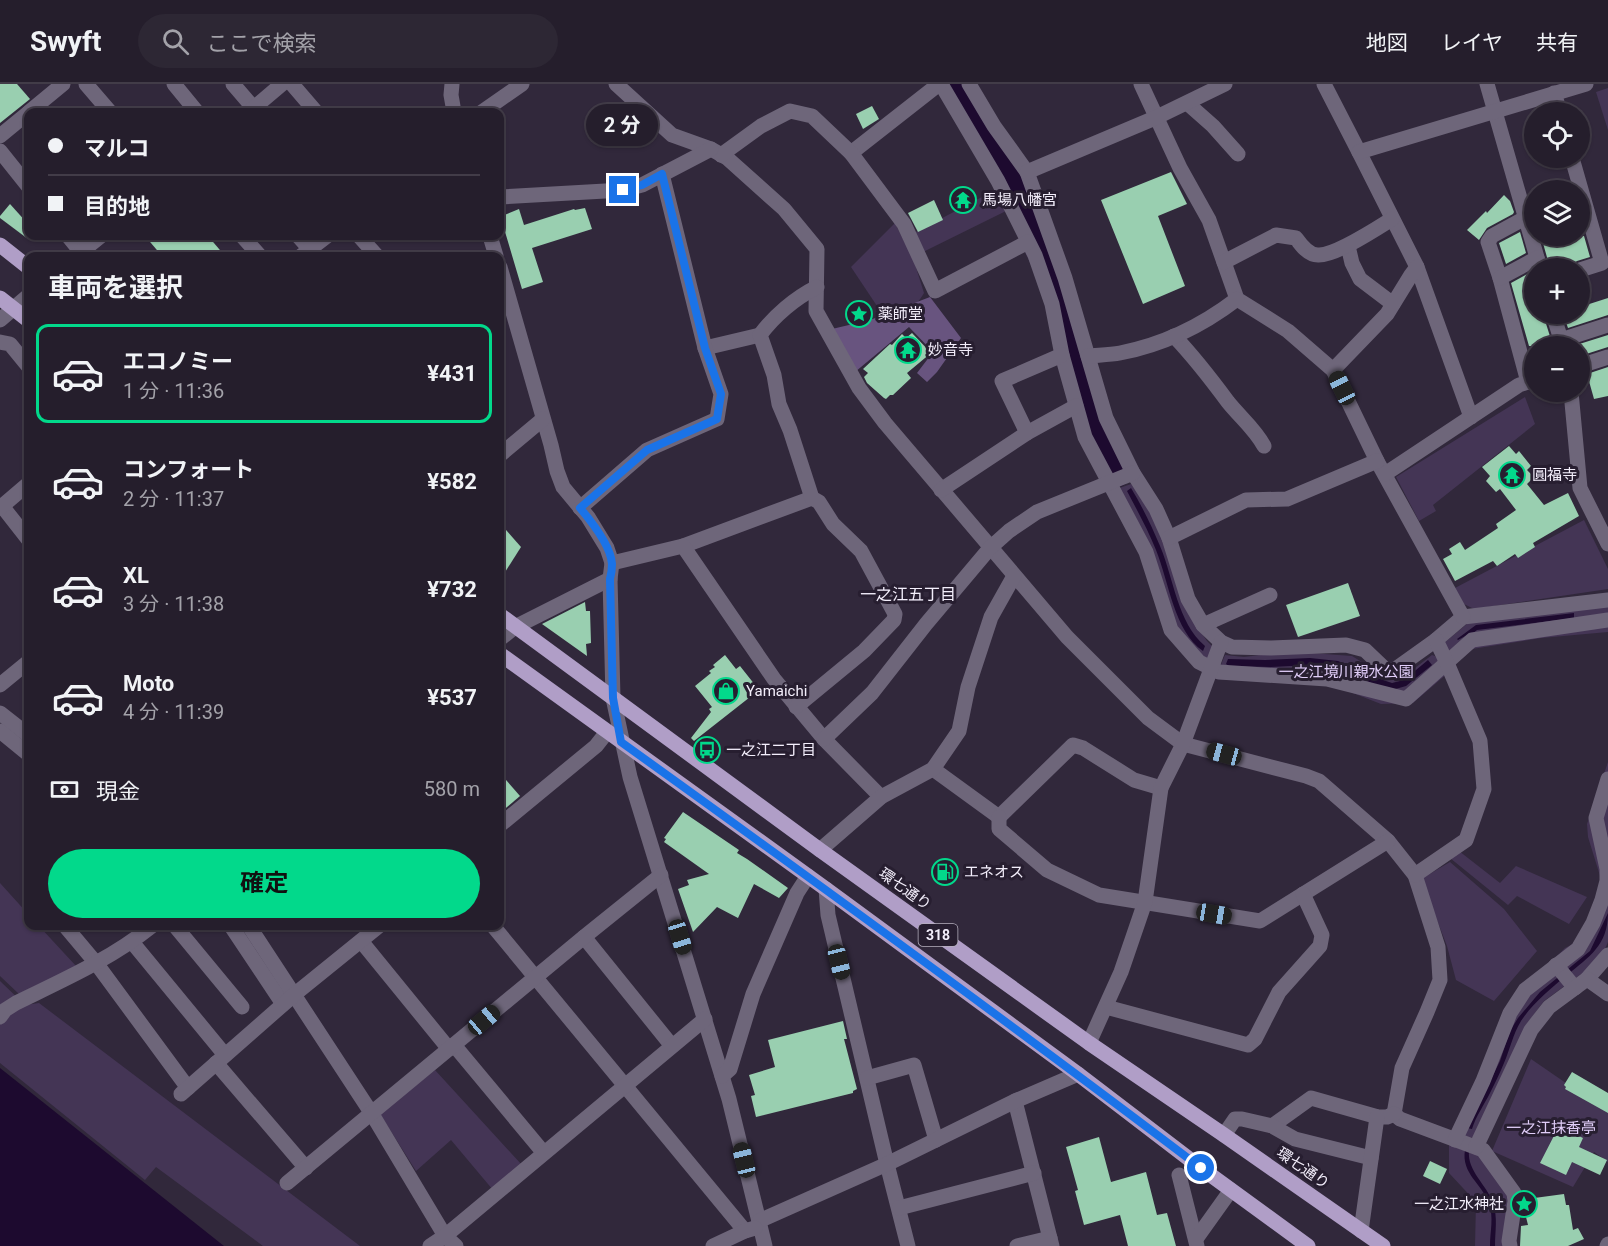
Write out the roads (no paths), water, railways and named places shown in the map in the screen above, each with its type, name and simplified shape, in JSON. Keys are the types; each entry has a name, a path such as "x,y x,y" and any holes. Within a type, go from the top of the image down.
{"main road":[{"path":"0,247 24,265"},
{"path":"0,299 24,317"},
{"name":"環七通り","path":"504,618 820,850 1089,1043 1383,1246"},
{"name":"318","path":"504,657 826,889 1308,1246"}],"street":[{"path":"35,108 63,84"},
{"path":"86,84 107,108"},
{"path":"174,84 194,108"},
{"path":"233,84 251,108"},
{"path":"256,108 282,84"},
{"path":"292,84 312,108"},
{"path":"452,84 453,108"},
{"path":"488,108 522,84"},
{"path":"851,153 940,84 998,181 1035,255 1052,304 1062,355 1085,437 1146,552 1171,630 1198,662 1216,660 1327,679 1406,699 1441,652 1463,617"},
{"path":"969,84 994,126 1027,172 1065,278 1106,418 1133,473 1156,508 1188,599 1203,626 1216,660"},
{"path":"1140,84 1179,168 1209,220 1237,299 1288,331 1333,370 1381,467 1463,617"},
{"path":"1027,172 1155,118 1225,84"},
{"path":"1324,84 1417,267 1471,417"},
{"path":"1487,84 1524,207"},
{"path":"1359,152 1586,84"},
{"path":"625,87 672,135 727,158 784,209 817,249 816,310 859,388 885,423 990,548 1067,637 1107,678 1148,718 1183,744 1319,781 1388,841 1415,875 1438,947 1440,980 1402,1068 1394,1114"},
{"path":"1554,93 1557,102"},
{"path":"1187,103 1213,126 1238,154"},
{"path":"504,196 623,190 642,185 662,174 716,152 790,111 812,116 851,153 904,224 935,291 1028,242"},
{"path":"0,136 24,117"},
{"path":"0,151 24,181"},
{"path":"580,508 647,450 717,419 721,394 705,348 662,174"},
{"path":"1224,262 1276,235 1296,237 1309,252 1318,255 1348,246 1392,219"},
{"path":"1524,225 1492,236 1488,242 1524,358"},
{"path":"1590,231 1602,263 1590,267"},
{"path":"81,252 96,240"},
{"path":"246,240 256,252"},
{"path":"311,252 323,240"},
{"path":"362,240 373,252"},
{"path":"1348,246 1352,263 1360,279 1393,304"},
{"path":"1333,370 1387,314 1417,267"},
{"path":"1500,278 1524,269"},
{"path":"504,284 552,445 556,471 563,487 588,517 607,548 612,563 610,579 613,698 621,742 722,1077 765,1246"},
{"path":"705,348 760,335 765,327 800,295 816,287"},
{"path":"1088,356 1119,353 1159,343 1221,311 1237,299"},
{"path":"0,320 24,300"},
{"path":"1580,336 1608,325"},
{"path":"760,335 774,375 779,404 812,498 819,502 833,524 861,551 895,614 894,620 864,651 796,706"},
{"path":"1174,336 1258,434 1264,446"},
{"path":"0,342 10,344 24,361"},
{"path":"1027,433 1002,381 1062,355"},
{"path":"1590,363 1608,357"},
{"path":"1168,538 1246,500 1287,499 1381,467 1471,417 1524,383"},
{"path":"1572,402 1580,488 1608,544"},
{"path":"941,490 1027,433 1076,406"},
{"path":"504,452 543,419"},
{"path":"824,739 872,693 990,548 1009,531 1037,512 1133,473"},
{"path":"24,487 1,507 24,534"},
{"path":"612,563 683,546 812,498"},
{"path":"683,546 774,679 824,739 881,797"},
{"path":"820,850 881,797 933,769 959,731 968,687 991,617 1014,576"},
{"path":"504,636 515,627 610,579"},
{"path":"1203,626 1270,595"},
{"path":"1463,617 1608,600"},
{"path":"1089,1043 1121,972 1144,903 1161,788 1183,744 1216,660 1232,647 1346,645 1365,650 1386,670 1394,670 1472,640 1608,620"},
{"path":"1415,875 1466,840 1484,789 1480,741 1441,652"},
{"path":"0,685 24,665"},
{"path":"0,713 24,732"},
{"path":"0,731 24,751"},
{"path":"504,822 596,746 607,732"},
{"path":"1161,788 1134,780 1083,748 1073,745 999,817 999,829 1047,870 1099,894 1260,921 1388,841"},
{"path":"933,769 999,817"},
{"path":"1455,1140 1483,1081 1510,1013 1525,990 1558,967 1578,949 1593,923 1607,881 1606,861 1596,818 1608,779"},
{"path":"287,1183 661,875"},
{"path":"722,1077 730,1069 753,994 797,894 808,876"},
{"path":"826,889 828,915 886,1164 908,1246"},
{"path":"1106,1006 1248,1045 1255,1039 1279,992 1320,946 1322,934 1303,894"},
{"path":"68,930 96,963 185,1091 289,999 374,930"},
{"path":"3,1014 16,1003 96,963 132,942 147,930"},
{"path":"178,930 242,1007"},
{"path":"234,930 289,999 372,1114 451,1241"},
{"path":"251,930 289,999"},
{"path":"496,930 745,1231"},
{"path":"584,937 672,1046"},
{"path":"361,941 543,1152"},
{"path":"132,942 306,1168"},
{"path":"1476,1147 1531,1030 1549,1007 1608,955"},
{"path":"1558,967 1577,983 1608,994"},
{"path":"430,1246 451,1241 543,1152 705,1019"},
{"path":"867,1078 914,1065 936,1140"},
{"path":"713,1246 1015,1101 1078,1074"},
{"path":"1272,1126 1311,1098 1377,1117 1387,1118 1394,1114"},
{"path":"1015,1101 1051,1242 1017,1246"},
{"path":"1394,1114 1400,1119 1483,1150 1514,1193 1510,1246"},
{"path":"1361,1230 1377,1117"},
{"path":"1224,1135 1235,1119 1242,1119 1272,1126 1295,1139 1371,1158"},
{"path":"899,1208 1034,1173"},
{"path":"1179,1175 1196,1243"},
{"path":"1196,1243 1231,1190"}],"waterway":[{"path":"951,84 1006,174 1046,248 1106,456 1117,472"}],"place":[{"name":"馬場八幡宮","path":"963,200"},
{"name":"薬師堂","path":"859,314"},
{"name":"妙音寺","path":"908,350"},
{"name":"圓福寺","path":"1512,475"},
{"name":"Yamaichi","path":"726,691"},
{"name":"一之江二丁目","path":"707,750"},
{"name":"エネオス","path":"945,872"},
{"name":"一之江水神社","path":"1524,1204"}],"district":[{"name":"一之江五丁目","path":"908,594"}],"park label":[{"name":"一之江境川親水公園","path":"1346,672"},
{"name":"一之江抹香亭","path":"1551,1128"}]}
